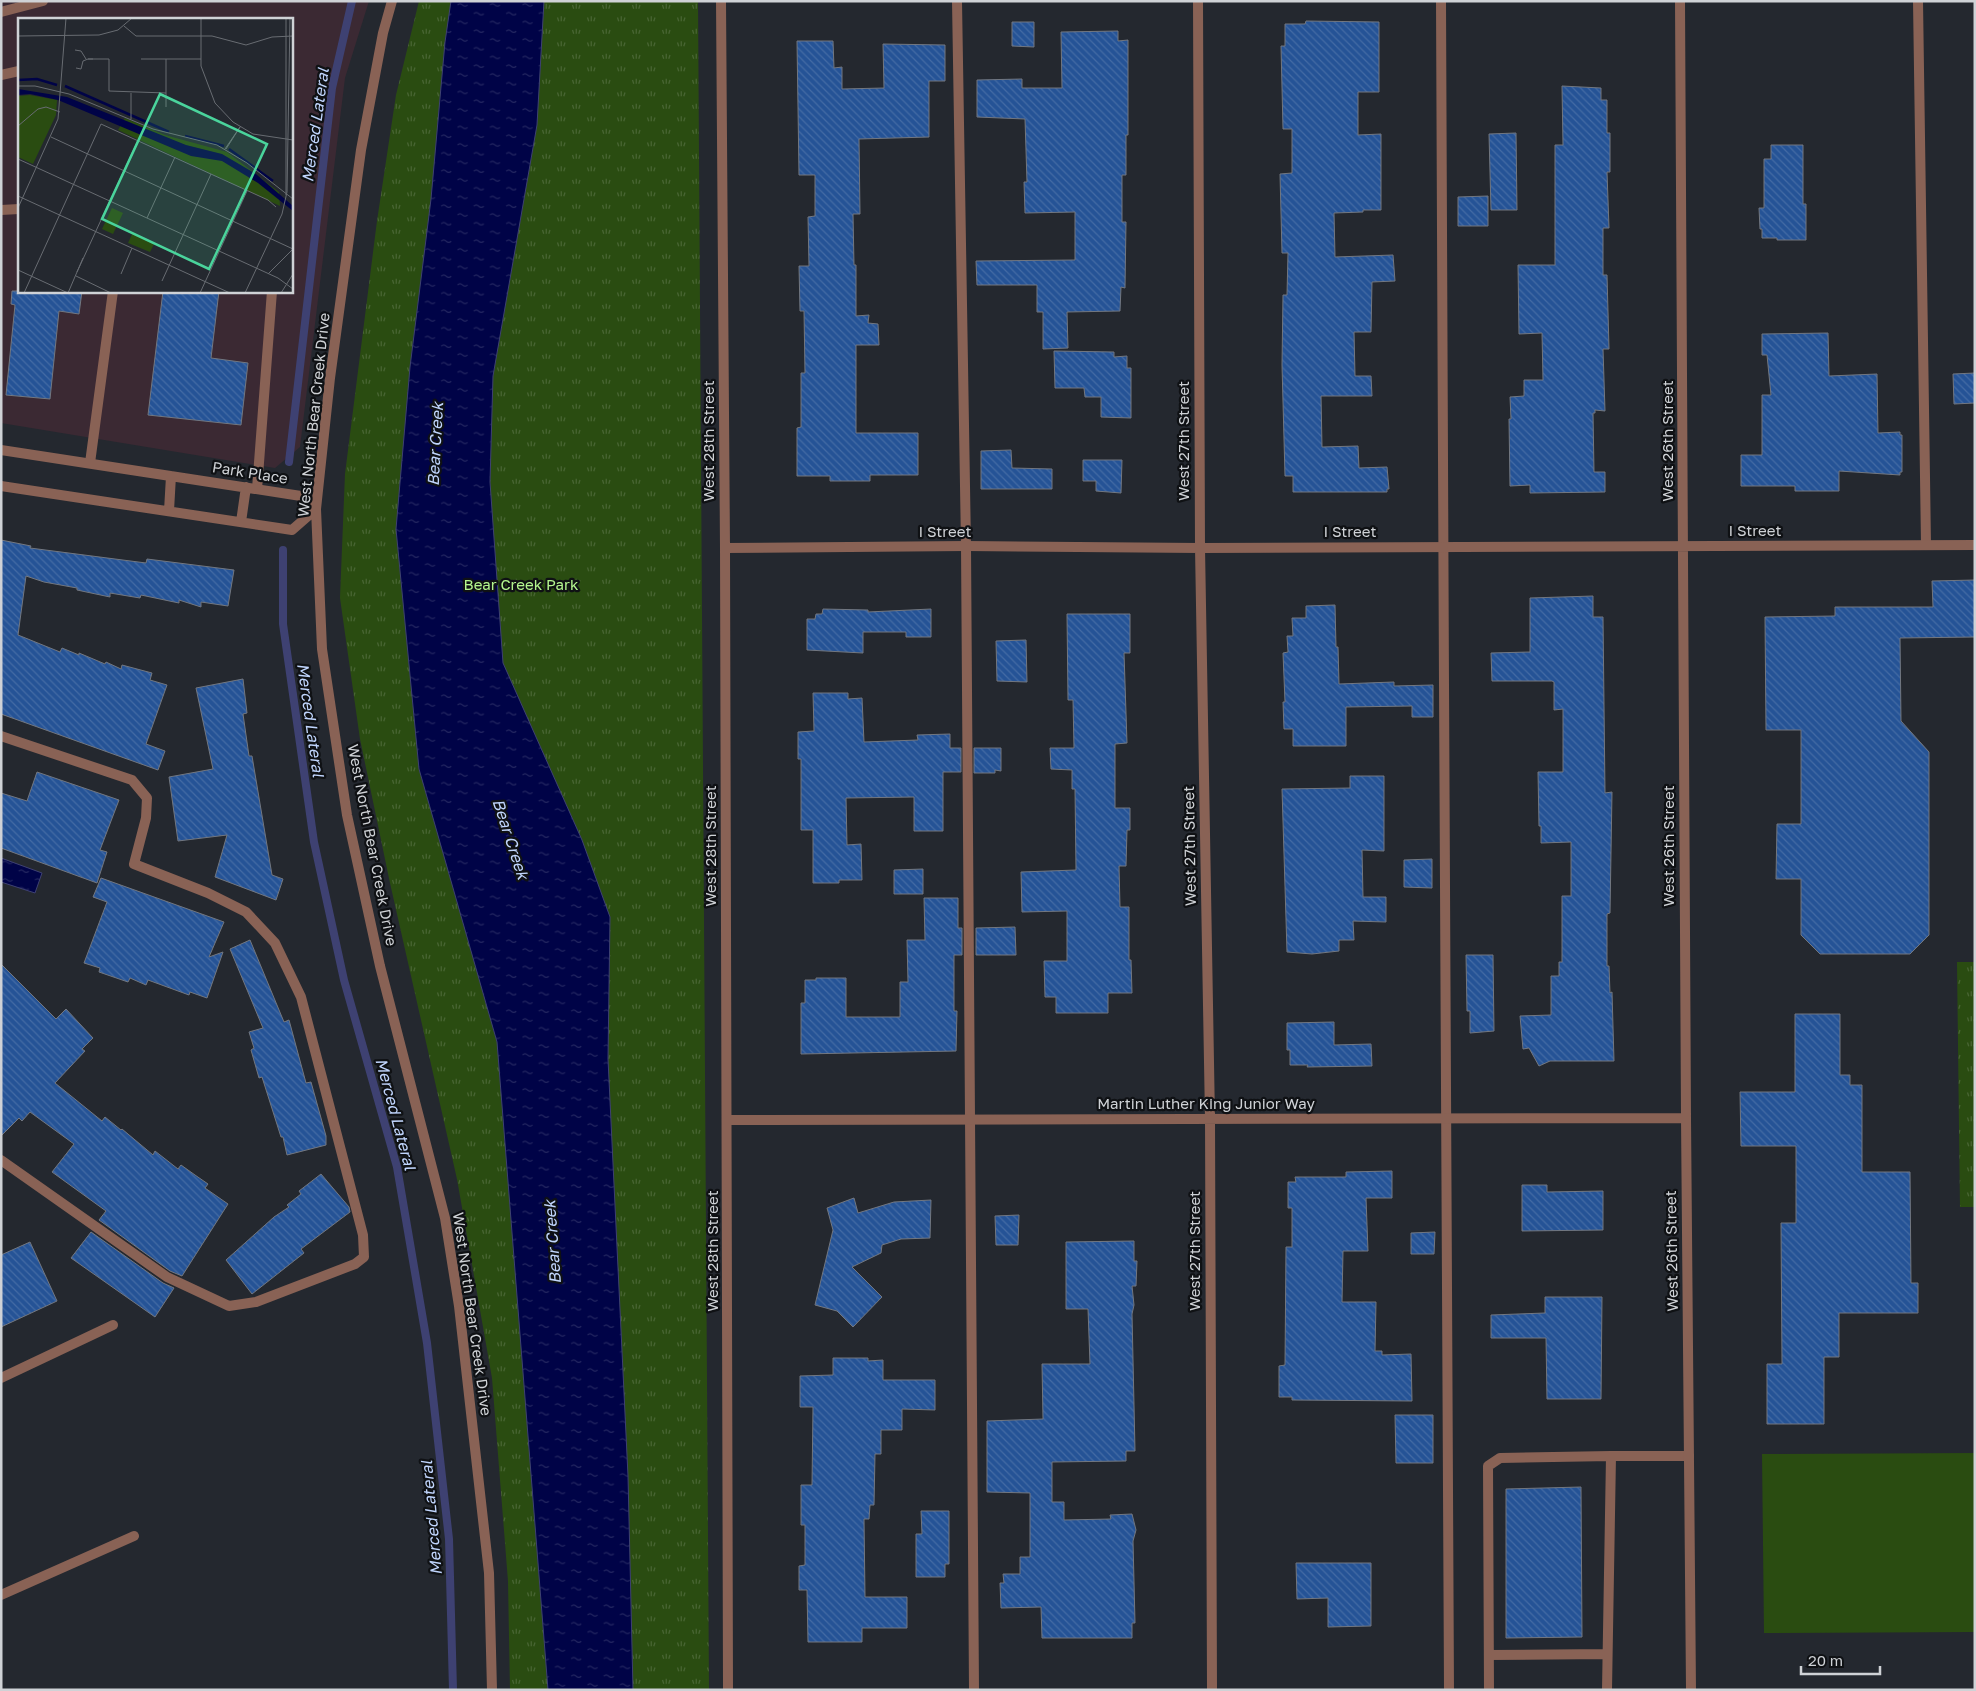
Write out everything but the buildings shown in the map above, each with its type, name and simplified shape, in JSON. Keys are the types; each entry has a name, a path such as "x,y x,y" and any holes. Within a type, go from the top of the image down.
{"street":[{"path":"1,12 43,1"},
{"name":"West North Bear Creek Drive","path":"392,1 383,33 362,150 330,378 316,509 322,649 348,815 380,966 445,1218 459,1306 489,1573 492,1690"},
{"name":"West 28th Street","path":"721,1 725,548 728,1690"},
{"path":"957,1 966,546 974,1690"},
{"name":"West 27th Street","path":"1198,1 1200,548 1210,1119 1212,1690"},
{"path":"1440,1 1444,547 1444,1118 1449,1690"},
{"name":"West 26th Street","path":"1680,1 1691,1690"},
{"path":"1918,1 1926,546"},
{"path":"1,75 18,72"},
{"path":"1,210 18,209"},
{"path":"90,463 113,292"},
{"path":"257,489 272,292"},
{"name":"Park Place","path":"1,450 300,496 316,509"},
{"path":"169,511 171,476"},
{"path":"1,486 292,530 316,509"},
{"path":"241,522 246,487"},
{"name":"I Street","path":"725,548 1975,545"},
{"path":"1,736 132,780 146,798 146,818 134,864 208,893 246,912 275,943 301,997 363,1235 364,1257 355,1264 256,1302 230,1306 167,1277 1,1160"},
{"name":"Martin Luther King Junior Way","path":"727,1120 1686,1118"},
{"path":"1,1378 113,1325"},
{"path":"1607,1690 1611,1456"},
{"path":"1489,1690 1488,1466 1500,1458 1689,1456"},
{"path":"1,1595 134,1536"},
{"path":"1489,1655 1608,1654"}],"shaded area":[{"path":"1,1 369,1 345,78 300,447 275,468 1,423"}],"green space":[{"name":"Bear Creek Park","path":"419,1 698,1 709,1690 510,1690 508,1581 492,1378 457,1179 390,883 360,739 340,598 345,474 377,221 396,95"},
{"path":"1957,962 1975,962 1975,1207 1960,1207"},
{"path":"1975,1453 1975,1632 1764,1633 1762,1454"}],"water":[{"name":"Bear Creek","path":"451,1 544,1 537,125 493,376 490,482 503,663 582,840 610,917 608,1059 628,1476 633,1690 548,1690 497,1042 419,769 396,529 410,367 431,199 445,42"},
{"path":"1,858 42,873 35,893 1,882"}],"waterway":[{"name":"Merced Lateral","path":"289,462 332,88 352,1"},
{"name":"Merced Lateral","path":"283,550 283,624 314,842 344,980 397,1167 427,1343 449,1539 453,1690"}]}
